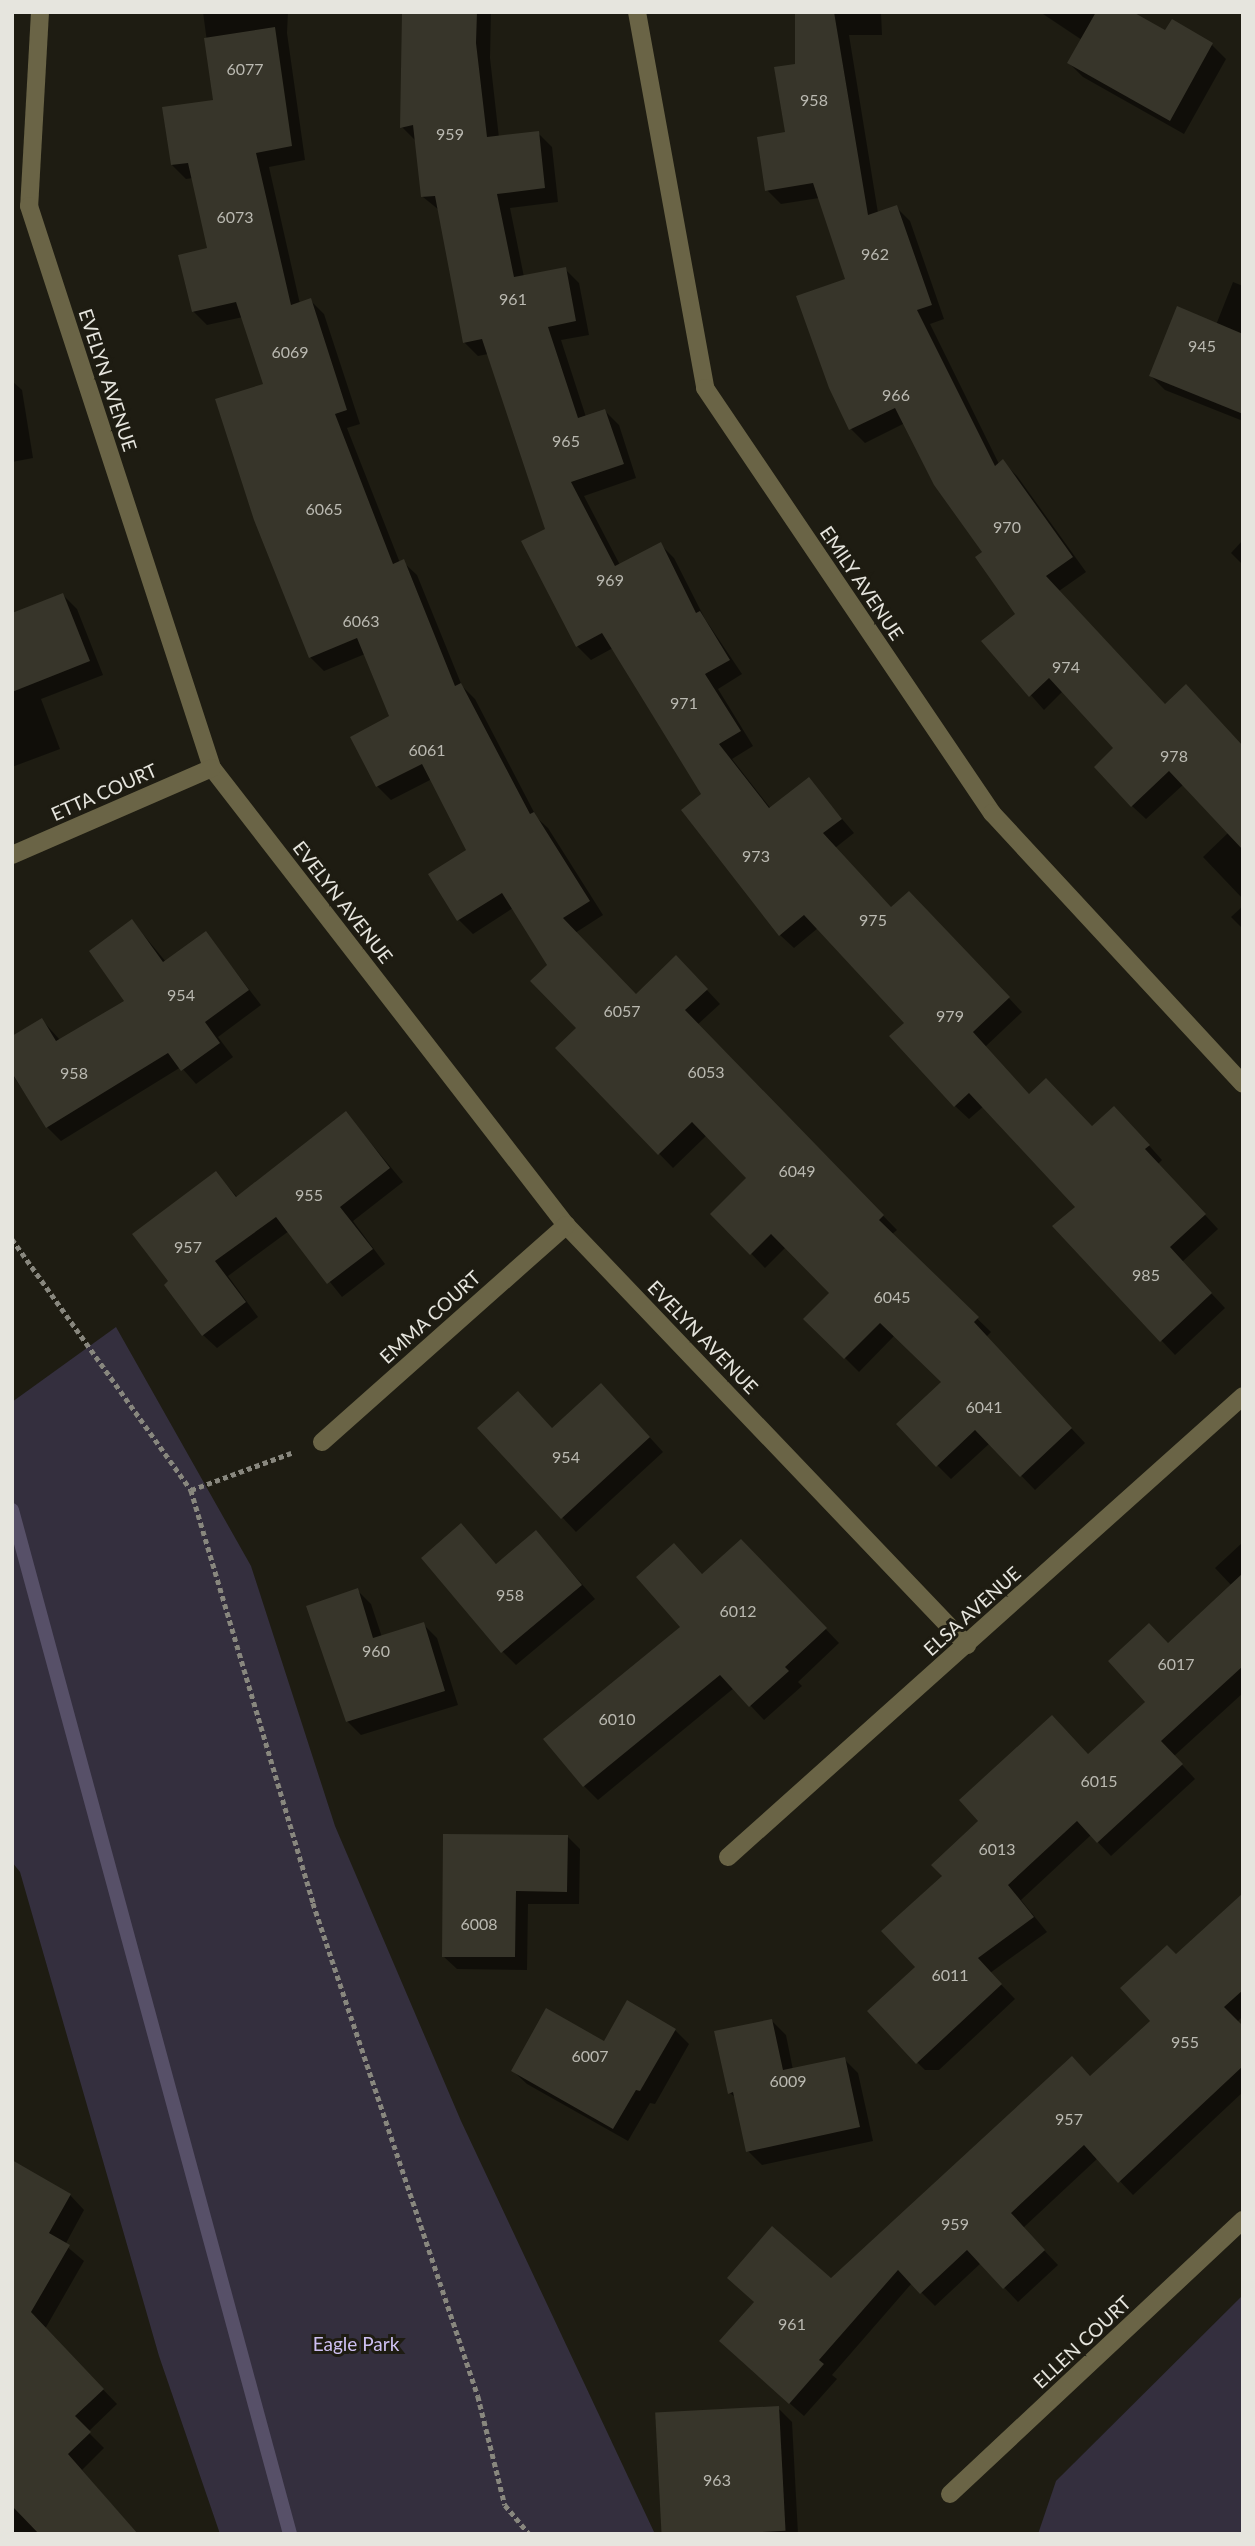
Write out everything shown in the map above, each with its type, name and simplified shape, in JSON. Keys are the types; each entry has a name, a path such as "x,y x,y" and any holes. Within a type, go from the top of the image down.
{"street":[{"name":"EVELYN AVENUE","path":"40,12 20,207 212,768 566,1225 967,1644"},
{"name":"EMILY AVENUE","path":"637,12 705,388 992,813 1243,1084"},
{"name":"ETTA COURT","path":"12,855 212,768"},
{"name":"EMMA COURT","path":"322,1442 566,1225"},
{"name":"ELSA AVENUE","path":"728,1857 1243,1396"},
{"name":"ELLEN COURT","path":"950,2494 1243,2220"}],"path":[{"path":"12,1239 191,1490 313,1903 478,2396 505,2505 529,2534"},
{"path":"191,1490 322,1442"}],"green space":[{"name":"Eagle Park","path":"116,1327 251,1566 335,1826 461,2121 655,2534 220,2534 159,2356 20,1872 12,1862 12,1402"},
{"path":"1243,2295 1243,2534 1038,2534 1056,2481"}],"building":[{"path":"402,12 477,12 476,43 487,137 539,131 545,188 497,194 514,277 566,267 576,321 548,327 578,418 605,409 624,464 571,482 615,566 661,542 696,613 700,611 730,660 705,674 741,731 719,744 769,808 809,777 842,819 823,833 891,907 909,891 1010,997 973,1032 1029,1094 1046,1078 1092,1126 1114,1106 1150,1145 1145,1149 1206,1214 1170,1247 1212,1293 1160,1342 1052,1226 1075,1207 969,1093 954,1107 889,1036 904,1023 804,915 779,936 681,810 701,794 602,633 576,647 521,541 545,529 482,339 463,343 435,196 421,197 413,125 400,128"},
{"path":"795,12 834,12 868,215 897,205 932,305 917,310 995,466 1003,459 1073,557 1046,576 1165,704 1186,684 1243,746 1243,850 1169,771 1131,807 1094,767 1113,748 1049,678 1029,697 981,641 1015,614 975,557 982,552 934,485 895,408 849,430 829,388 796,296 845,279 813,183 765,191 757,137 785,132 774,67 795,64"},
{"path":"1096,12 1133,12 1165,30 1172,19 1213,43 1170,121 1067,63"},
{"path":"275,27 292,146 256,153 291,305 311,298 347,410 335,414 393,564 404,559 455,686 461,683 530,814 534,812 590,901 563,918 636,994 676,955 708,989 685,1010 884,1215 879,1220 979,1317 974,1322 1072,1428 1020,1477 975,1430 936,1467 896,1424 941,1382 880,1323 844,1359 803,1319 829,1293 771,1234 750,1255 710,1214 746,1178 692,1122 658,1155 555,1048 576,1028 530,981 547,965 502,893 457,921 428,874 466,850 422,764 376,787 350,737 389,716 357,638 309,658 254,520 215,399 263,384 236,302 192,312 178,255 207,248 188,163 171,165 162,107 213,100 204,38"},
{"path":"1177,306 1243,334 1243,414 1149,376"},
{"path":"63,593 90,661 12,692 12,613"},
{"path":"132,919 163,962 206,931 249,990 205,1022 220,1043 181,1071 168,1053 46,1128 12,1073 12,1036 42,1018 56,1041 124,1001 89,951"},
{"path":"346,1111 390,1168 340,1207 373,1249 327,1284 276,1217 215,1261 246,1302 202,1336 164,1285 168,1281 132,1234 216,1171 236,1197"},
{"path":"601,1383 650,1437 561,1519 477,1428 518,1391 552,1428"},
{"path":"461,1523 496,1564 536,1530 582,1585 501,1653 421,1558"},
{"path":"741,1539 827,1628 785,1667 789,1671 749,1707 720,1675 583,1787 543,1739 680,1627 636,1577 674,1543 702,1574"},
{"path":"1243,1573 1243,1666 1161,1741 1183,1764 1097,1843 1077,1821 1008,1885 1034,1917 978,1958 1002,1984 916,2064 867,2011 915,1967 881,1931 942,1876 931,1865 978,1821 959,1800 1052,1715 1088,1754 1145,1702 1108,1661 1149,1623 1168,1643"},
{"path":"358,1588 373,1638 424,1622 445,1691 346,1722 306,1606"},
{"path":"443,1834 568,1835 567,1892 516,1891 515,1957 442,1957"},
{"path":"1243,1893 1243,1990 1224,2007 1243,2026 1243,2066 1118,2183 1084,2145 1011,2213 1045,2250 1003,2289 967,2250 920,2294 898,2270 819,2360 824,2364 789,2404 719,2341 754,2302 727,2278 772,2226 831,2278 1072,2056 1090,2076 1150,2021 1120,1988 1167,1945 1176,1954"},
{"path":"627,2000 676,2029 640,2091 636,2090 613,2129 511,2071 546,2008 604,2041"},
{"path":"772,2019 783,2070 845,2057 860,2127 746,2152 733,2092 728,2094 714,2031"},
{"path":"12,2160 71,2194 49,2233 70,2245 31,2312 104,2389 75,2416 91,2432 68,2454 138,2534 39,2534 12,2506"},
{"path":"779,2406 786,2531 662,2534 655,2412"}],"waterway":[{"path":"12,1510 290,2534"}]}
